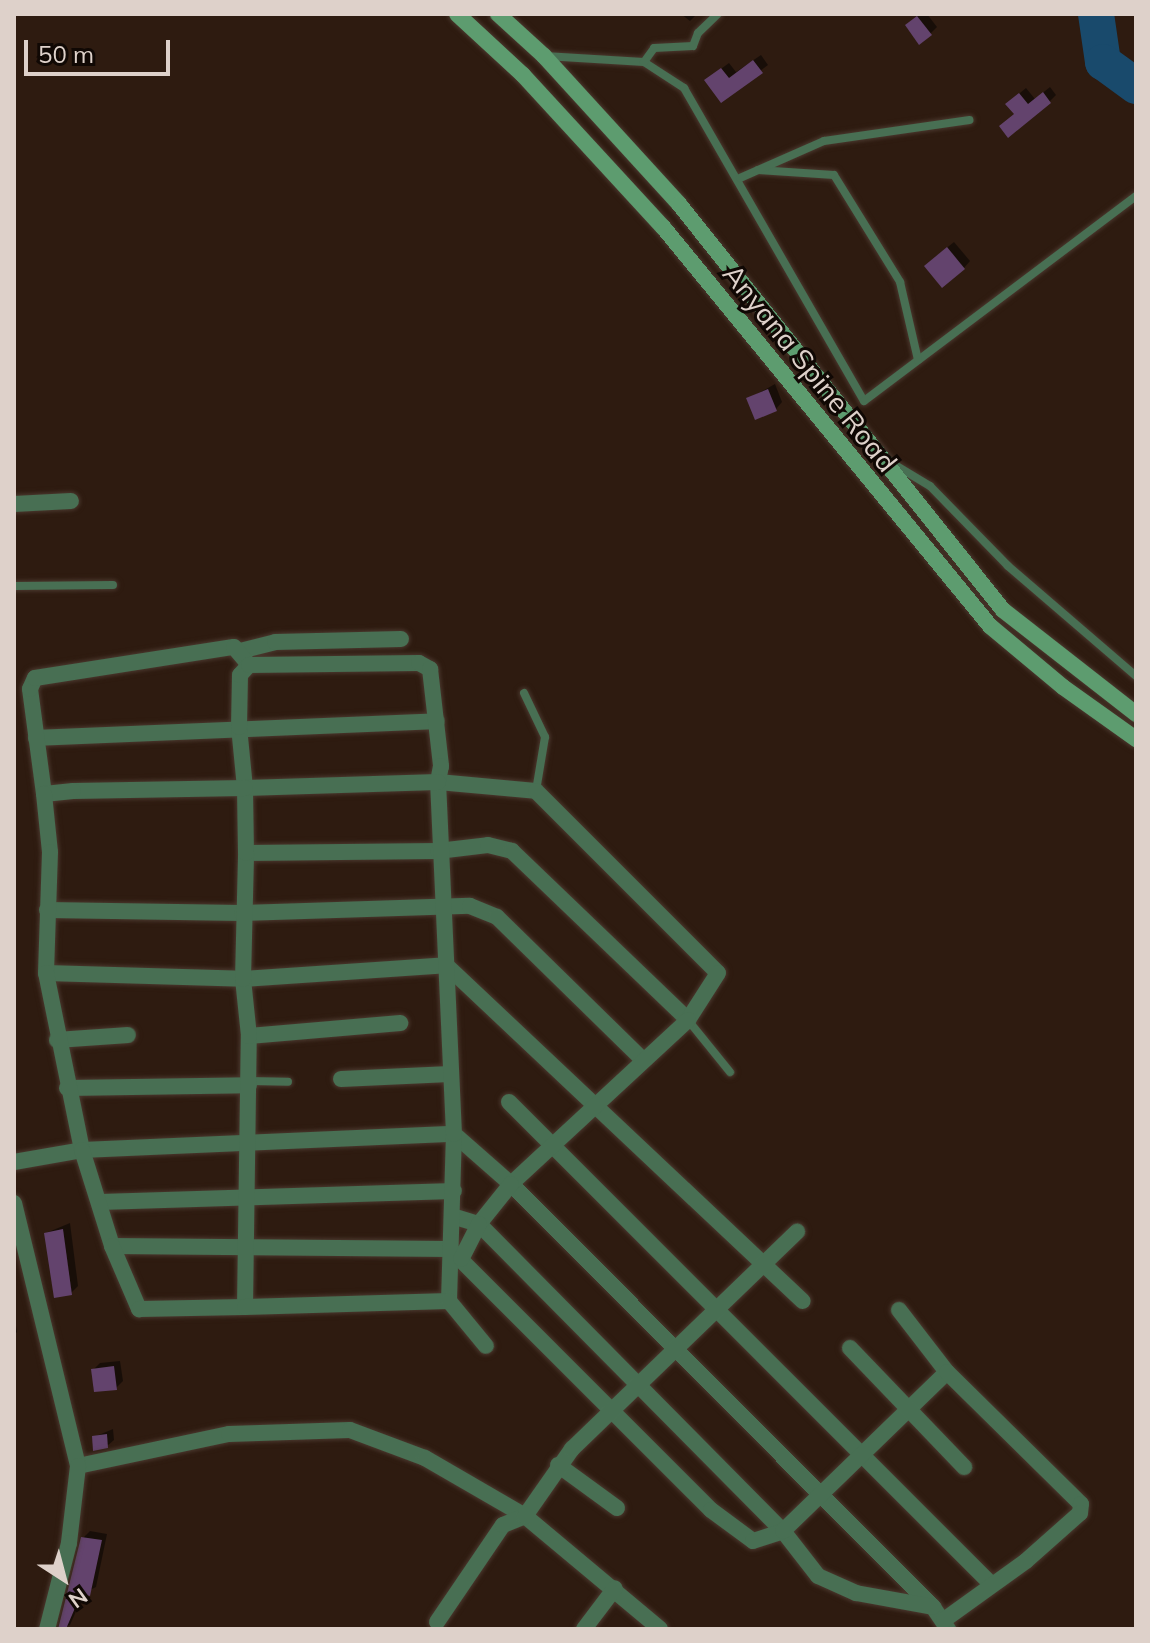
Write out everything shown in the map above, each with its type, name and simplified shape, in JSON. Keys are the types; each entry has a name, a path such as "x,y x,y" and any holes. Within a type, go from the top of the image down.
{"main road":[{"name":"Anyana Spine Road","path":"457,14 523,75 663,227 990,626 1063,687 1136,739"},
{"name":"Anyana Spine Road","path":"498,14 544,56 679,204 877,456 1003,610 1136,714"}],"street":[{"path":"14,504 71,501"},
{"path":"245,1307 243,1198 248,1145 249,1036 243,979 242,913 246,853 245,788 239,727 240,675 245,658 275,642 401,639"},
{"path":"449,1301 139,1309 112,1246 82,1150 57,1040 46,973 50,852 30,689 35,678 234,647 245,658 419,663 430,669 437,721 438,851 454,1134 452,1216 455,1254 449,1301 486,1346"},
{"path":"36,738 437,721"},
{"path":"44,794 438,782 536,791 718,973 688,1020 642,1059 511,1184 455,1254"},
{"path":"246,853 438,851 488,845 526,860 688,1020"},
{"path":"47,910 242,913 443,904 470,906 497,917 642,1059"},
{"path":"46,973 243,979 446,965 760,1264 803,1301"},
{"path":"249,1036 400,1023"},
{"path":"57,1040 128,1035"},
{"path":"341,1079 450,1074"},
{"path":"67,1088 249,1083"},
{"path":"509,1102 552,1148 720,1309 861,1456 992,1585"},
{"path":"14,1162 82,1150 454,1134 511,1184 942,1619"},
{"path":"100,1202 454,1191"},
{"path":"14,1203 78,1466 69,1543 47,1629"},
{"path":"452,1216 479,1224 783,1531 831,1586 942,1619"},
{"path":"437,1622 503,1525 525,1516 558,1465 720,1309 760,1264 797,1232"},
{"path":"112,1246 455,1254 613,1412 737,1530 753,1541 783,1531 907,1407 947,1372"},
{"path":"899,1310 947,1372 1081,1504 1080,1513 992,1585 942,1619"},
{"path":"850,1348 964,1467"},
{"path":"78,1466 229,1434 350,1430 425,1458 525,1516 615,1588 660,1629"},
{"path":"558,1465 617,1508"},
{"path":"584,1629 615,1588"}],"lane":[{"path":"644,62 654,48 693,46 698,33 718,14"},
{"path":"544,56 644,62 684,88 740,178 864,401 1136,196"},
{"path":"740,178 824,141 969,120"},
{"path":"758,170 834,175 900,282 918,360"},
{"path":"877,456 930,486 1008,566 1136,676"},
{"path":"14,586 113,585"},
{"path":"524,693 545,737 536,791"},
{"path":"688,1020 730,1072"},
{"path":"249,1083 288,1082"}],"building":[{"path":"917,16 932,35 919,45 905,25"},
{"path":"753,60 763,73 721,103 704,80 721,68 729,78"},
{"path":"1043,92 1051,103 1008,138 999,126 1014,114 1005,104 1019,93 1028,104"},
{"path":"947,247 965,269 942,288 924,266"},
{"path":"768,389 777,411 755,420 746,398"},
{"path":"63,1229 72,1295 54,1298 44,1233"},
{"path":"114,1366 117,1390 94,1392 91,1369"},
{"path":"107,1434 108,1448 93,1451 92,1436"},
{"path":"81,1537 102,1540 90,1596 81,1594 66,1629 58,1629"}],"waterway":[{"path":"1096,14 1103,62 1136,86"}]}
